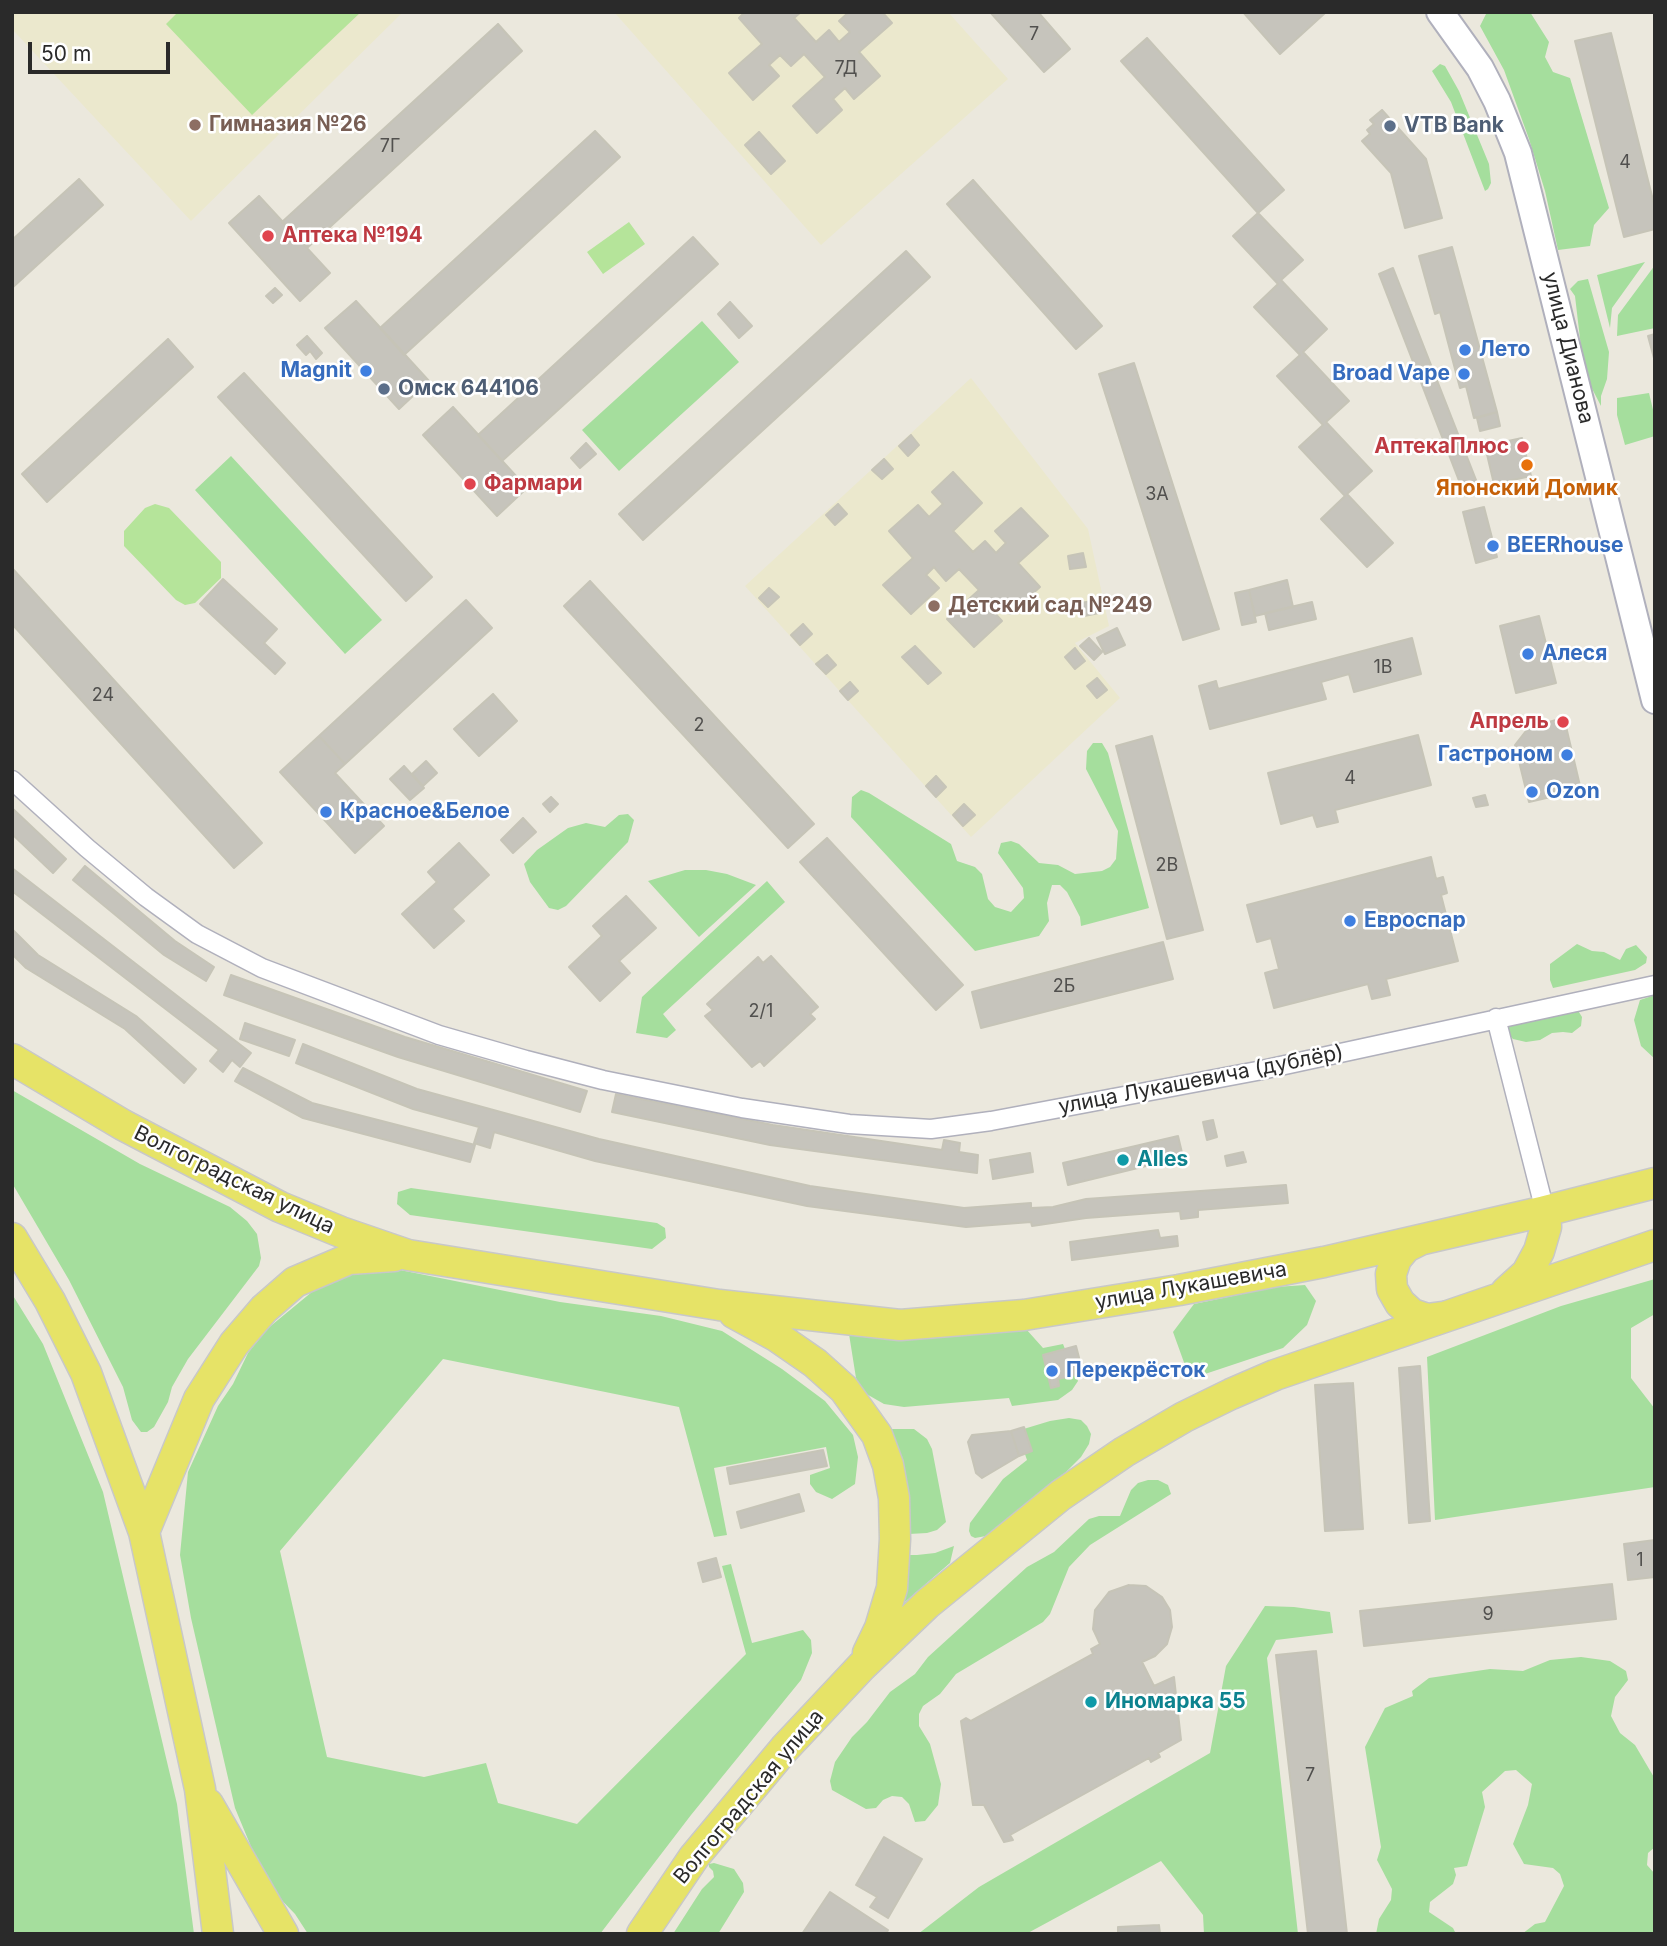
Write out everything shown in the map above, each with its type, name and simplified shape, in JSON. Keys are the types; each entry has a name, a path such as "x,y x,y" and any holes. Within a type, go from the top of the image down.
{"main road":[{"name":"улица Дианова","path":"1440,12 1480,68 1518,153 1655,700"},
{"name":"Волгоградская улица","path":"12,1059 124,1125 280,1208 341,1232 408,1255 719,1305"},
{"name":"улица Лукашевича","path":"719,1305 900,1325 1024,1315 1180,1290 1324,1262 1655,1183"},
{"path":"1497,1298 1518,1282 1534,1263 1546,1227 1545,1211"},
{"path":"12,1238 50,1301 86,1373 144,1532 200,1788 218,1934"},
{"path":"1420,1240 1406,1247 1396,1259 1391,1274 1392,1289 1400,1303 1412,1314 1427,1319 1442,1317"},
{"path":"862,1666 927,1604 1061,1495 1124,1452 1184,1417 1253,1384 1655,1245"},
{"path":"144,1532 198,1399 234,1344 264,1309 295,1282 349,1259 408,1255"},
{"path":"719,1305 776,1336 815,1363 844,1389 877,1435 888,1465 894,1498 892,1588 880,1628 862,1666"},
{"name":"Волгоградская улица","path":"642,1934 694,1857 785,1748 862,1666"},
{"path":"200,1788 283,1934"}],"street":[{"name":"улица Лукашевича (дублёр)","path":"12,780 146,897 197,934 262,968 451,1038 603,1080 742,1108 849,1124 931,1129 992,1121 1257,1071 1655,985"},
{"path":"1496,1018 1545,1211"}],"shaded area":[{"name":"Гимназия №26","path":"12,12 403,12 191,221 12,29"},
{"path":"614,12 948,12 1008,79 821,245"},
{"name":"Детский сад №249","path":"971,378 1088,529 1109,626 1075,643 1120,698 971,837 745,586"}],"green space":[{"path":"178,12 361,12 252,115 166,24"},
{"path":"1487,12 1530,12 1549,42 1545,57 1553,72 1570,78 1609,208 1594,225 1590,246 1558,250 1545,191 1529,139 1504,70 1480,26"},
{"path":"1440,64 1445,66 1459,91 1489,164 1491,183 1485,191 1451,102 1432,71"},
{"path":"629,222 645,244 603,274 587,252"},
{"path":"1645,262 1612,308 1610,328 1597,275"},
{"path":"1655,265 1655,328 1617,336 1618,315"},
{"path":"1588,279 1609,352 1601,406 1584,373 1575,296 1570,289 1578,281"},
{"path":"702,321 739,362 619,471 582,430"},
{"path":"1649,393 1655,418 1655,436 1625,445 1617,415 1617,398"},
{"path":"231,456 382,620 345,654 195,490"},
{"path":"155,504 169,508 221,562 221,578 195,603 185,605 176,600 124,546 124,531 145,508"},
{"path":"1093,743 1102,743 1108,753 1149,908 1081,926 1080,917 1067,892 1060,885 1052,885 1047,903 1049,921 1039,936 975,951 851,817 852,797 861,790 869,793 951,844 957,861 975,867 982,874 988,899 995,907 1011,912 1024,898 1023,888 998,853 1001,843 1011,841 1019,844 1039,863 1058,865 1075,874 1102,871 1110,867 1116,859 1118,831 1086,769 1087,751"},
{"path":"628,814 634,820 628,842 566,906 558,910 549,908 530,882 524,864 537,850 568,828 586,823 605,827 619,815"},
{"path":"685,870 727,874 756,885 699,937 648,881"},
{"path":"767,881 785,902 663,1014 676,1030 667,1038 636,1033 642,997"},
{"path":"1577,944 1620,960 1626,949 1636,945 1647,957 1646,963 1635,970 1553,988 1550,964"},
{"path":"1655,995 1655,1059 1641,1046 1634,1020 1640,1000"},
{"path":"1577,1009 1582,1017 1581,1026 1572,1033 1552,1033 1540,1040 1526,1042 1513,1039 1506,1032 1509,1023"},
{"path":"12,1090 140,1164 230,1207 247,1221 257,1234 261,1258 259,1266 188,1359 154,1427 147,1432 141,1432 132,1420 123,1387 69,1280 12,1183"},
{"path":"411,1188 657,1223 665,1228 666,1238 652,1249 410,1215 397,1204 398,1192"},
{"path":"390,1268 560,1302 661,1316 722,1331 782,1369 825,1401 853,1435 858,1457 855,1484 832,1499 816,1492 810,1484 810,1475 830,1468 826,1447 714,1468 727,1535 714,1537 679,1407 443,1359 280,1551 327,1757 424,1777 486,1763 498,1803 577,1824 746,1654 722,1566 731,1564 752,1643 803,1630 811,1640 812,1653 801,1680 691,1815 600,1934 308,1934 295,1914 267,1885 235,1808 191,1618 180,1555 188,1472 218,1406 233,1384 248,1353 267,1329 324,1282 354,1271"},
{"path":"1655,1279 1655,1314 1631,1328 1631,1378 1655,1409 1655,1487 1435,1520 1427,1357 1561,1306"},
{"path":"1305,1285 1316,1301 1307,1325 1283,1348 1190,1379 1173,1332 1194,1304 1276,1287"},
{"path":"12,1294 43,1344 103,1492 177,1804 194,1934 12,1934"},
{"path":"1026,1329 1043,1348 1063,1344 1078,1381 1072,1390 1058,1400 1012,1406 1009,1398 904,1407 884,1404 863,1392 856,1378 849,1334 883,1336"},
{"path":"1069,1418 1081,1420 1091,1434 1089,1444 1081,1457 1063,1475 986,1536 971,1536 970,1523 1003,1479 1027,1460 1017,1431"},
{"path":"890,1429 914,1429 927,1439 932,1449 946,1522 937,1530 909,1534"},
{"path":"1158,1480 1168,1485 1171,1494 1090,1545 1069,1567 1050,1614 1043,1622 956,1674 940,1694 923,1706 919,1714 919,1726 930,1744 941,1784 938,1805 925,1821 915,1822 909,1804 902,1797 892,1796 883,1800 876,1808 866,1809 832,1790 830,1781 835,1762 890,1692 915,1674 928,1657 1027,1567 1054,1552 1089,1519 1120,1516 1131,1490 1138,1483"},
{"path":"954,1546 950,1563 891,1614 899,1555 935,1553"},
{"path":"1265,1606 1330,1612 1333,1633 1276,1640 1267,1658 1298,1934 1204,1934 1203,1915 1161,1861 1026,1934 918,1934 979,1887 1210,1753 1226,1666"},
{"path":"1581,1657 1610,1661 1626,1671 1628,1680 1615,1697 1611,1716 1620,1733 1635,1745 1655,1779 1655,1847 1648,1853 1647,1865 1655,1874 1655,1934 1522,1934 1535,1924 1545,1922 1564,1886 1560,1874 1553,1868 1524,1864 1513,1844 1528,1805 1532,1784 1516,1770 1505,1771 1482,1792 1485,1807 1467,1866 1454,1868 1456,1875 1453,1884 1430,1902 1429,1912 1453,1928 1456,1934 1376,1934 1379,1919 1391,1900 1392,1889 1377,1860 1381,1847 1365,1747 1385,1708 1413,1696 1412,1691 1429,1678 1490,1669 1523,1671 1550,1660"},
{"path":"709,1864 734,1869 743,1883 744,1892 718,1934 673,1934 702,1889 714,1877"}],"building":[{"path":"745,12 801,12 794,18 816,42 829,30 839,42 850,32 839,21 849,12 882,12 892,23 859,52 880,76 854,99 845,88 833,99 842,110 817,133 793,106 825,77 804,54 791,66 780,55 769,65 779,76 753,100 729,73 762,44 739,18"},
{"path":"990,12 1038,12 1070,49 1044,72"},
{"path":"1243,12 1324,12 1325,13 1280,54"},
{"path":"498,24 522,51 307,248 282,222"},
{"path":"1611,33 1655,208 1655,229 1624,237 1575,41"},
{"path":"1147,38 1284,190 1258,213 1121,61"},
{"path":"1382,110 1426,159 1442,218 1405,228 1391,173 1362,141 1370,134 1367,130 1374,124 1370,120"},
{"path":"595,131 620,157 404,355 380,328"},
{"path":"759,132 785,161 771,174 745,145"},
{"path":"79,179 103,205 12,288 12,240"},
{"path":"973,180 1102,326 1076,349 947,204"},
{"name":"Аптека №194","path":"259,196 330,273 300,301 229,223"},
{"path":"1258,213 1303,260 1281,280 1327,329 1303,352 1349,401 1326,422 1372,471 1347,494 1393,543 1367,567 1321,519 1345,496 1299,447 1323,425 1277,376 1300,355 1254,307 1278,284 1233,236"},
{"path":"693,237 718,264 502,461 478,435"},
{"name":"Лето","path":"1452,247 1497,412 1474,418 1466,386 1460,388 1440,312 1435,314 1419,256"},
{"path":"906,251 930,277 643,540 619,514"},
{"path":"1393,268 1478,485 1463,491 1379,274"},
{"path":"275,288 282,295 273,303 266,296"},
{"path":"356,301 429,381 399,409 325,328"},
{"path":"730,302 752,326 739,338 718,314"},
{"path":"1655,334 1655,362 1648,336"},
{"path":"307,336 322,353 316,359 310,351 306,355 297,345"},
{"path":"168,339 193,367 47,502 22,474"},
{"path":"1134,363 1219,629 1183,640 1099,374"},
{"path":"244,373 432,577 406,601 218,397"},
{"path":"453,407 527,488 497,516 423,435"},
{"path":"1497,412 1500,426 1480,431 1477,418"},
{"path":"911,435 919,445 908,456 899,446"},
{"path":"1522,438 1531,476 1494,484 1485,446"},
{"path":"586,443 596,454 580,468 571,458"},
{"path":"884,459 893,469 882,479 872,470"},
{"path":"953,472 982,503 953,531 973,552 985,541 996,553 1006,543 995,531 1021,508 1048,536 1018,563 1040,587 1010,614 1000,603 992,610 1002,621 974,647 947,619 979,590 959,569 946,581 934,567 926,575 939,588 911,614 883,585 913,558 889,531 918,505 929,517 943,504 932,492"},
{"path":"838,504 847,514 835,525 826,515"},
{"path":"1484,507 1497,557 1476,563 1463,512"},
{"path":"1083,553 1086,567 1070,569 1068,556"},
{"path":"12,568 262,843 234,868 12,624"},
{"path":"223,579 277,629 264,643 285,663 275,674 200,604"},
{"path":"1287,580 1293,607 1255,616 1249,590"},
{"path":"590,581 814,824 788,848 564,606"},
{"path":"769,588 779,597 768,607 759,598"},
{"path":"1249,590 1256,622 1242,625 1235,593"},
{"path":"466,600 492,628 345,764 319,736"},
{"path":"1097,600 1099,613 1084,616 1081,603"},
{"path":"1312,602 1316,619 1269,630 1265,613"},
{"name":"Алеся","path":"1539,616 1556,683 1516,693 1500,626"},
{"path":"803,624 812,634 800,645 791,635"},
{"path":"1117,628 1125,645 1105,654 1097,638"},
{"path":"1089,638 1102,652 1094,660 1080,646"},
{"path":"1412,638 1421,674 1354,692 1349,674 1321,682 1326,699 1210,729 1199,686 1216,681 1218,689"},
{"path":"915,646 941,673 928,684 902,657"},
{"path":"1075,648 1085,661 1075,669 1065,657"},
{"path":"827,655 836,665 826,674 816,664"},
{"path":"1097,678 1107,690 1097,698 1087,686"},
{"path":"850,682 858,691 848,700 840,691"},
{"path":"493,694 517,721 479,756 454,729"},
{"path":"1564,718 1581,790 1529,802 1515,745 1529,727"},
{"path":"1418,735 1431,785 1335,810 1338,822 1317,827 1313,815 1281,824 1268,773"},
{"path":"319,736 345,764 335,773 384,826 355,853 280,772"},
{"path":"1152,736 1203,930 1167,939 1116,746"},
{"path":"426,761 437,773 423,786 412,774"},
{"path":"404,766 424,788 410,800 390,779"},
{"path":"936,776 946,787 936,797 926,786"},
{"path":"1485,795 1488,805 1476,807 1473,798"},
{"path":"551,797 558,804 550,812 543,804"},
{"path":"964,804 975,815 963,826 953,815"},
{"path":"12,808 66,859 53,873 12,834"},
{"path":"523,818 536,832 513,853 501,840"},
{"path":"827,838 963,985 936,1010 800,862"},
{"path":"459,843 489,875 452,909 464,921 434,948 402,914 437,882 428,872"},
{"name":"Евроспар","path":"1431,857 1436,879 1443,877 1447,893 1441,895 1458,961 1386,979 1390,995 1372,999 1368,984 1274,1008 1265,973 1279,969 1271,938 1257,942 1247,905"},
{"path":"85,866 175,941 214,967 206,981 164,955 73,880"},
{"path":"12,868 251,1053 240,1067 232,1060 223,1072 210,1061 219,1050 12,891"},
{"path":"626,896 656,928 619,961 630,973 600,1001 569,967 602,936 593,926"},
{"path":"12,929 38,955 136,1016 196,1069 184,1083 125,1029 26,968 12,954"},
{"path":"1163,942 1173,979 981,1028 972,992"},
{"path":"771,956 818,1007 810,1014 815,1019 764,1066 760,1061 752,1067 705,1016 713,1010 707,1004 758,957 763,963"},
{"path":"231,975 405,1037 587,1091 580,1112 398,1057 224,995"},
{"path":"245,1023 295,1040 289,1056 240,1039"},
{"path":"303,1044 417,1089 599,1139 810,1186 964,1208 1031,1203 1031,1208 1053,1207 1086,1199 1286,1185 1288,1203 1198,1210 1198,1217 1181,1219 1180,1211 1086,1218 1032,1226 1031,1222 966,1227 807,1206 595,1161 494,1132 490,1148 474,1143 479,1127 413,1109 296,1063"},
{"path":"243,1068 312,1103 475,1145 470,1162 303,1118 235,1081"},
{"path":"616,1094 773,1125 942,1150 944,1140 960,1143 959,1152 978,1155 977,1173 770,1145 612,1112"},
{"path":"1213,1120 1217,1137 1207,1140 1203,1122"},
{"name":"Alles","path":"1178,1136 1183,1157 1068,1185 1063,1163"},
{"path":"1243,1152 1246,1162 1227,1166 1225,1156"},
{"path":"1030,1153 1033,1172 993,1179 990,1160"},
{"path":"1158,1230 1160,1238 1177,1236 1178,1246 1072,1260 1070,1242"},
{"path":"1076,1346 1083,1373 1058,1379 1059,1386 1051,1388 1043,1355"},
{"path":"1420,1366 1430,1521 1409,1523 1399,1368"},
{"path":"1353,1383 1363,1529 1325,1531 1315,1385"},
{"path":"1024,1427 1032,1451 1019,1456 1011,1431"},
{"path":"1011,1431 1019,1456 982,1478 976,1473 968,1442 972,1435"},
{"path":"823,1450 827,1466 730,1484 727,1468"},
{"path":"799,1494 804,1511 741,1528 737,1512"},
{"path":"1655,1540 1655,1577 1628,1580 1624,1544"},
{"path":"716,1558 721,1577 703,1582 698,1563"},
{"path":"1612,1584 1616,1619 1364,1646 1360,1611"},
{"name":"Иномарка 55","path":"1129,1585 1146,1586 1162,1597 1170,1610 1172,1627 1167,1644 1155,1656 1142,1662 1154,1686 1174,1677 1181,1740 1158,1753 1160,1757 1151,1762 1149,1758 1010,1835 1013,1840 1004,1842 984,1805 973,1805 961,1721 966,1718 971,1721 1093,1654 1091,1649 1100,1644 1093,1629 1095,1610 1109,1592"},
{"path":"1316,1651 1347,1934 1308,1934 1276,1655"},
{"path":"884,1837 922,1859 888,1918 870,1907 877,1897 856,1885"},
{"path":"830,1892 888,1930 886,1934 802,1934"},
{"path":"1159,1925 1160,1934 1118,1934 1118,1927"}],"place":[{"name":"Гимназия №26","path":"195,125"},
{"name":"VTB Bank","path":"1390,126"},
{"name":"Аптека №194","path":"268,236"},
{"name":"Лето","path":"1465,350"},
{"name":"Magnit","path":"366,371"},
{"name":"Broad Vape","path":"1464,374"},
{"name":"Омск 644106","path":"384,389"},
{"name":"АптекаПлюс","path":"1523,447"},
{"name":"Японский Домик","path":"1527,465"},
{"name":"Фармари","path":"470,484"},
{"name":"BEERhouse","path":"1493,546"},
{"name":"Детский сад №249","path":"934,606"},
{"name":"Алеся","path":"1528,654"},
{"name":"Апрель","path":"1563,722"},
{"name":"Гастроном","path":"1567,755"},
{"name":"Ozon","path":"1532,792"},
{"name":"Красное&Белое","path":"326,812"},
{"name":"Евроспар","path":"1350,921"},
{"name":"Alles","path":"1123,1160"},
{"name":"Перекрёсток","path":"1052,1371"},
{"name":"Иномарка 55","path":"1091,1702"}]}
